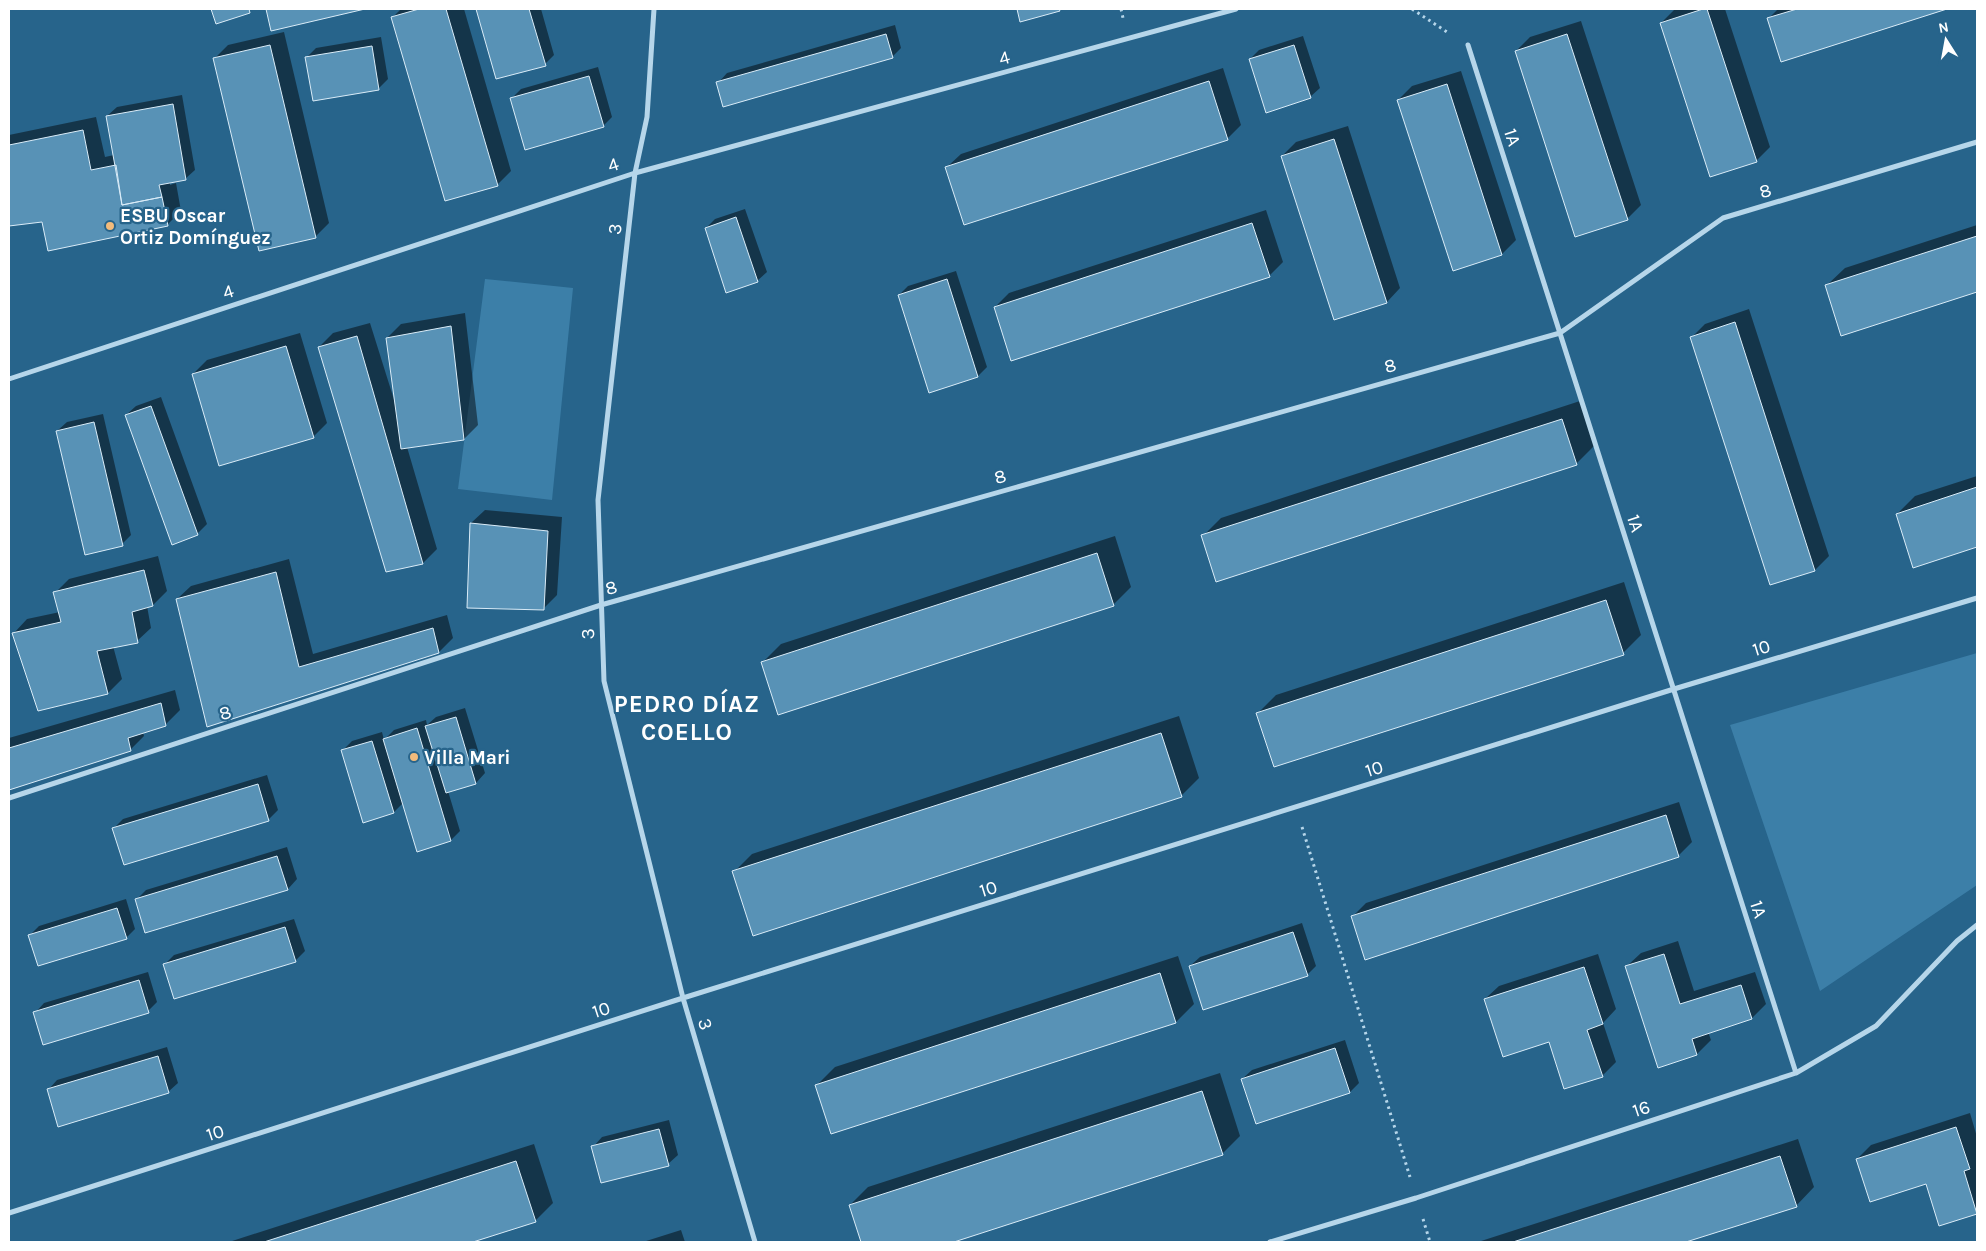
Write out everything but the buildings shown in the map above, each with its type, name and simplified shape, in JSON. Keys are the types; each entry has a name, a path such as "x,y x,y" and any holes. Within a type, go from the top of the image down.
{"street":[{"name":"3","path":"654,9 647,117 635,173 598,500 604,681 682,998 755,1242"},
{"name":"4","path":"9,379 635,173 1236,9"},
{"name":"1A","path":"1468,45 1796,1073"},
{"name":"8","path":"9,798 601,605 1560,332 1723,218 1977,142"},
{"name":"10","path":"9,1213 682,998 1674,689 1977,598"},
{"name":"16","path":"1270,1242 1416,1198 1796,1073 1876,1026 1957,941 1977,926"}],"path":[{"path":"1412,9 1468,45"},
{"path":"1296,808 1430,1242"}],"shaded area":[{"path":"485,279 573,288 552,500 458,489"},
{"path":"1977,653 1977,885 1820,991 1730,725"}],"place":[{"name":"ESBU Oscar Ortiz Domínguez","path":"110,226"},
{"name":"Villa Mari","path":"414,757"}],"district":[{"name":"PEDRO DÍAZ COELLO","path":"687,718"}]}
